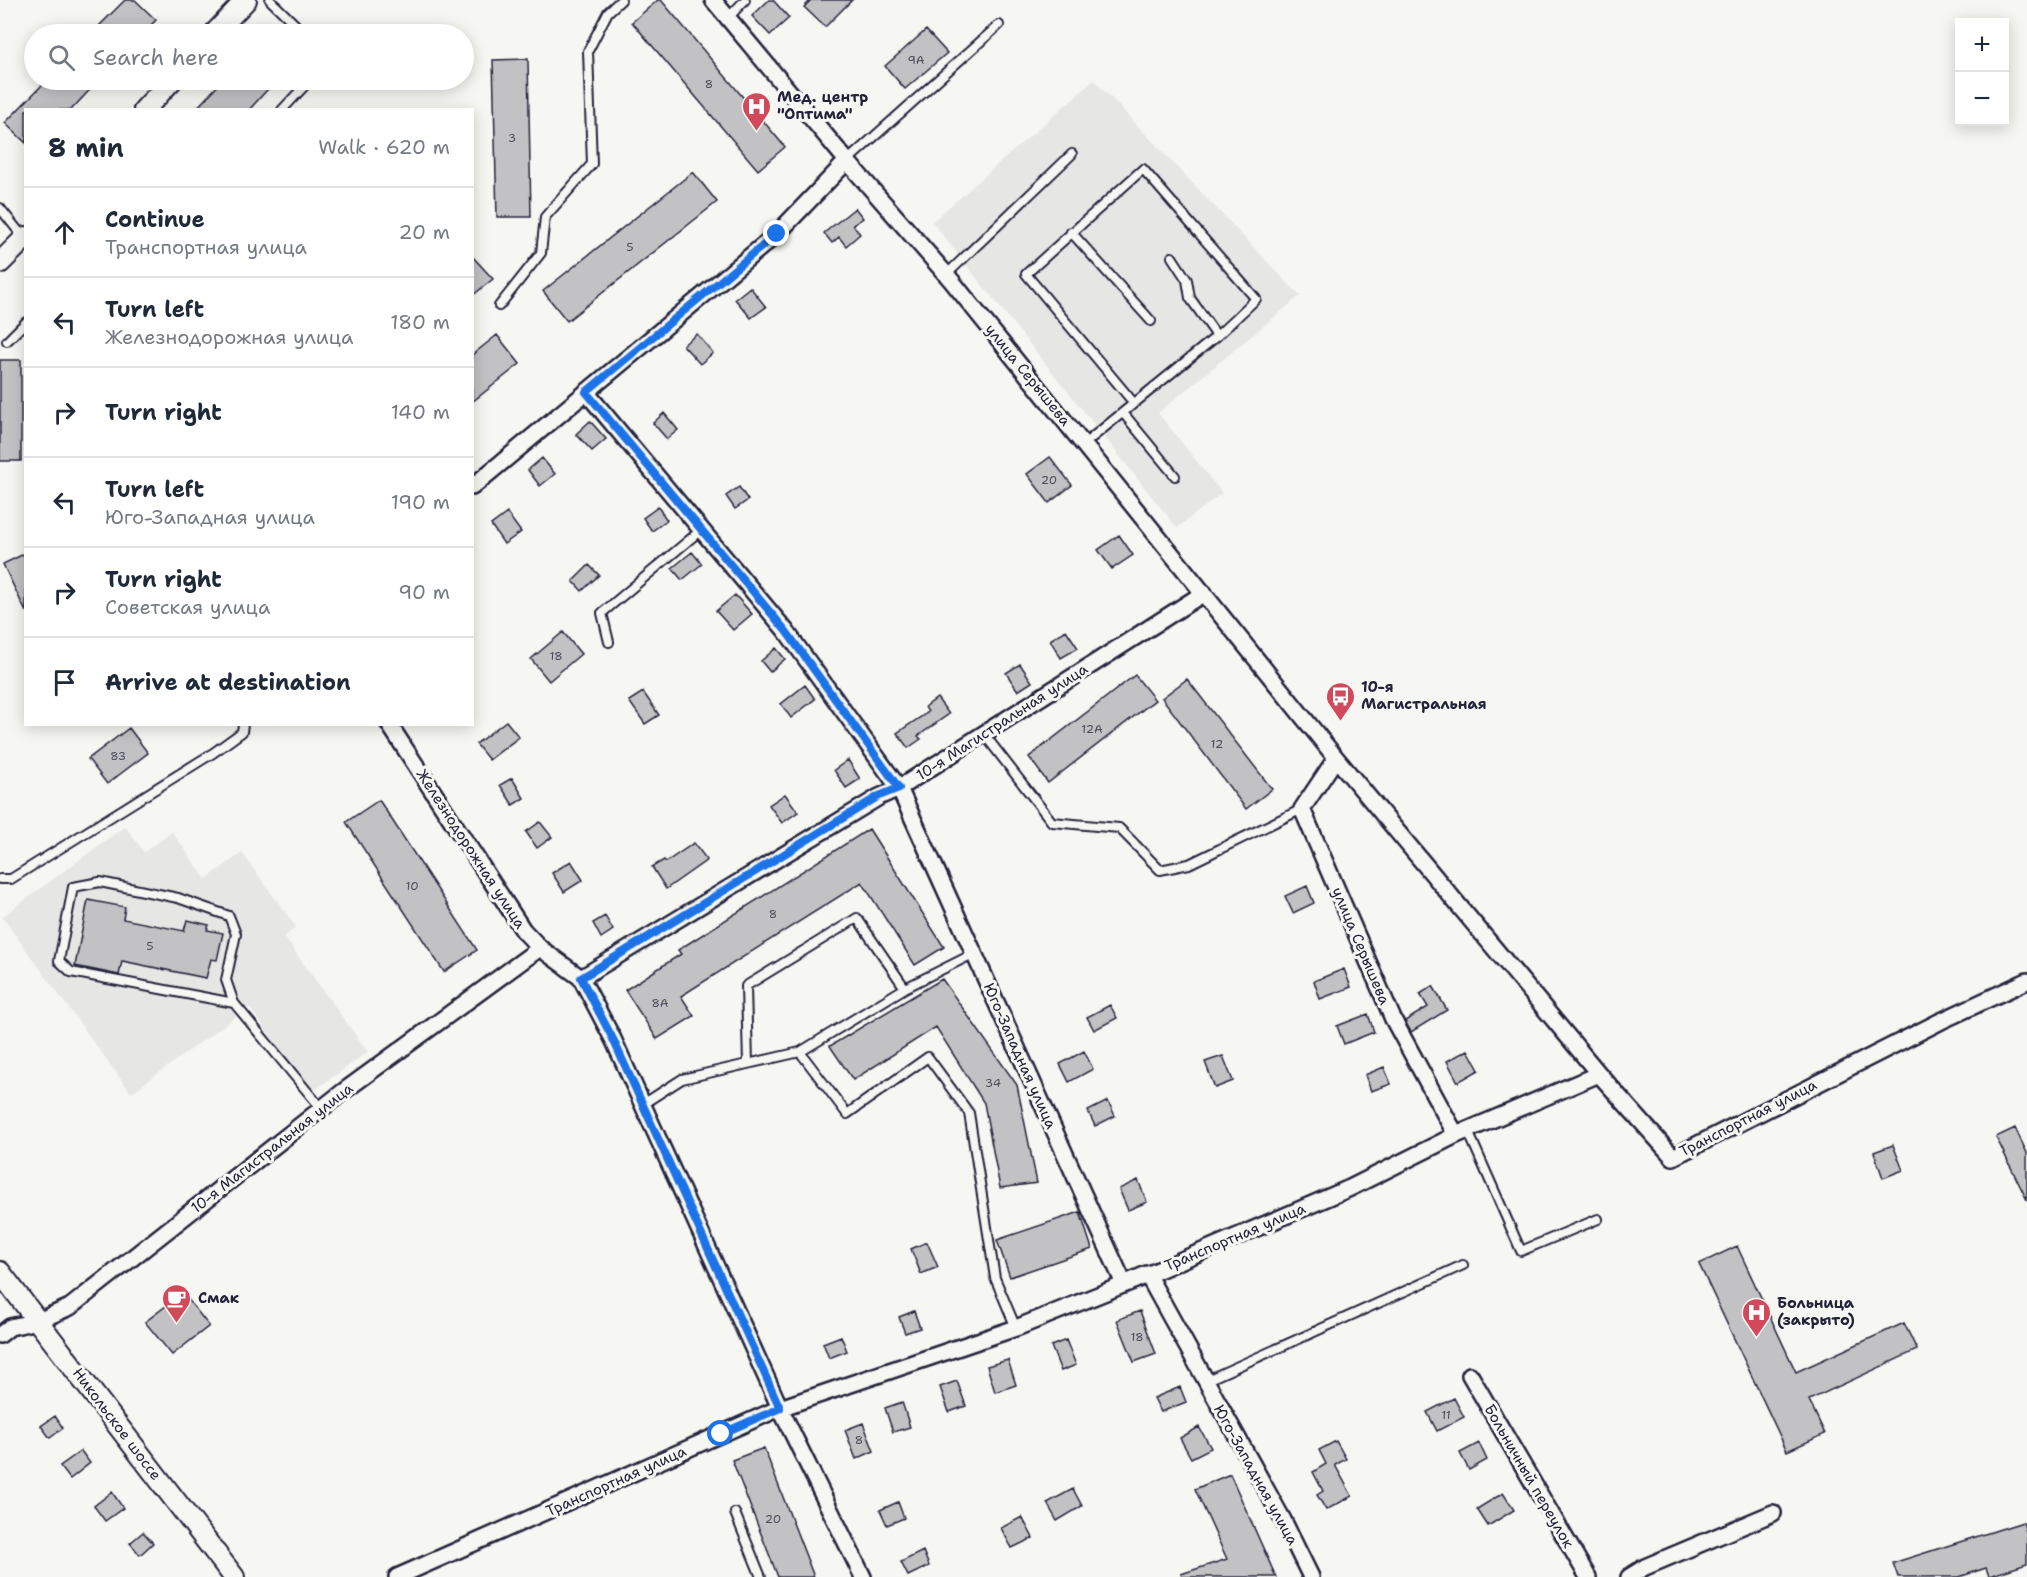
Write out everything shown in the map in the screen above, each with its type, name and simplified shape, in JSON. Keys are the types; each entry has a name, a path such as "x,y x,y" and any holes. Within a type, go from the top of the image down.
{"street":[{"name":"улица Серышева","path":"713,0 846,161 946,275 1336,758 1599,1074"},
{"path":"223,24 242,2"},
{"path":"146,108 163,90"},
{"path":"474,485 777,234 846,161"},
{"path":"0,263 24,240"},
{"name":"Юго-Западная улица","path":"586,392 786,631 899,788 1124,1284"},
{"name":"10-я Магистральная улица","path":"581,978 879,796 899,788 1204,593"},
{"name":"Железнодорожная улица","path":"390,726 523,930 540,948 581,978 613,1039 780,1408 863,1577"},
{"path":"1302,809 1336,758"},
{"name":"улица Серышева","path":"1302,809 1393,1019 1462,1133"},
{"name":"10-я Магистральная улица","path":"0,1335 10,1327 38,1320 70,1307 321,1108 540,948"},
{"name":"Транспортная улица","path":"397,1577 780,1408 1016,1328 1124,1284 1350,1188 1462,1133 1599,1074 1673,1157 2027,981"},
{"name":"Никольское шоссе","path":"0,1272 234,1577"},
{"name":"Юго-Западная улица","path":"1147,1274 1204,1381 1283,1520 1311,1577"},
{"name":"Больничный переулок","path":"1470,1375 1588,1577"},
{"path":"1629,1577 1645,1567 1773,1513"}],"lane":[{"path":"270,0 295,24"},
{"path":"499,306 541,253 545,217 592,164 588,51 608,12 621,0"},
{"path":"728,18 746,0"},
{"path":"846,161 999,25"},
{"path":"284,108 301,90"},
{"path":"946,275 1072,154"},
{"path":"1084,444 1124,414 1132,402 1217,336 1256,298 1143,169 1026,274 1132,402"},
{"path":"0,208 24,238"},
{"path":"1071,232 1151,321"},
{"path":"1172,257 1187,280 1190,298 1217,336"},
{"path":"7,341 24,324"},
{"path":"1124,414 1175,476"},
{"path":"609,642 602,614 701,530"},
{"path":"0,879 11,879 213,753 242,732 243,726"},
{"path":"984,734 1052,822 1119,828 1160,870 1189,864 1302,809"},
{"path":"234,1003 70,972 59,961 73,887 100,882 178,898 229,916 236,934 226,980 234,1003 321,1108"},
{"path":"748,1064 746,986 857,918 905,988"},
{"path":"643,1104 682,1078 800,1052 905,988 974,954"},
{"path":"800,1052 847,1114 928,1057 969,1113 995,1278 1016,1328"},
{"path":"1462,1133 1521,1251 1598,1219"},
{"path":"1204,1381 1463,1265"},
{"path":"735,1513 761,1577"}],"shaded area":[{"path":"1094,80 1300,296 1158,413 1222,493 1177,528 932,222"},
{"path":"125,826 144,852 172,832 206,879 242,853 296,927 284,937 368,1052 312,1092 249,1007 131,1093 2,917"}],"building":[{"path":"125,0 135,0 156,20 152,24 101,24"},
{"path":"658,0 661,0 785,147 758,170 632,22"},
{"path":"769,0 773,0 789,18 770,35 752,16"},
{"path":"811,0 852,0 825,27 804,7"},
{"path":"926,30 947,53 905,89 885,66"},
{"path":"528,59 531,217 497,217 493,60"},
{"path":"37,90 90,90 73,108 24,108 24,141 5,123"},
{"path":"214,90 267,90 251,108 197,108"},
{"path":"693,172 717,202 567,321 543,291"},
{"path":"855,208 863,218 853,225 860,234 846,246 839,237 832,243 824,233"},
{"path":"474,258 493,279 474,294"},
{"path":"750,287 766,307 751,318 735,299"},
{"path":"697,334 713,353 700,364 683,345"},
{"path":"497,335 520,364 474,400 474,353"},
{"path":"0,360 21,360 21,461 0,461"},
{"path":"664,413 678,430 667,439 653,423"},
{"path":"590,421 606,439 592,451 576,434"},
{"path":"1050,457 1072,485 1049,503 1027,474"},
{"path":"542,458 555,474 540,486 528,470"},
{"path":"739,487 748,500 735,509 726,496"},
{"path":"658,507 667,520 652,531 643,518"},
{"path":"507,513 521,532 504,544 491,525"},
{"path":"1119,535 1133,555 1112,569 1098,550"},
{"path":"692,552 702,564 682,580 672,568"},
{"path":"24,554 24,608 3,564"},
{"path":"589,565 599,575 582,591 573,581"},
{"path":"735,595 752,614 733,630 716,611"},
{"path":"1066,630 1078,648 1061,658 1050,640"},
{"path":"563,632 581,654 549,681 531,659"},
{"path":"776,648 785,659 770,672 761,661"},
{"path":"1020,664 1032,682 1018,691 1006,673"},
{"path":"1135,675 1155,700 1048,783 1029,757"},
{"path":"1187,679 1272,789 1246,809 1162,698"},
{"path":"805,685 815,699 791,718 781,704"},
{"path":"643,692 659,715 645,724 629,701"},
{"path":"937,698 949,714 918,736 921,739 908,748 897,733 928,712 925,707"},
{"path":"506,721 519,737 489,760 476,744"},
{"path":"129,728 148,753 107,784 88,759"},
{"path":"848,760 860,779 846,788 834,770"},
{"path":"512,778 524,798 513,805 500,785"},
{"path":"785,794 798,812 782,823 769,805"},
{"path":"379,800 477,950 444,972 346,822"},
{"path":"540,822 552,837 537,848 526,832"},
{"path":"869,829 944,947 915,965 862,882 681,996 694,1016 657,1039 625,990 681,954 678,950"},
{"path":"694,843 707,860 666,889 652,867 664,860 666,862"},
{"path":"571,861 583,880 564,892 552,873"},
{"path":"1307,886 1314,903 1293,913 1285,896"},
{"path":"88,900 125,907 123,919 184,931 187,920 209,925 207,930 223,933 217,960 211,959 206,978 122,961 119,975 75,966"},
{"path":"605,916 613,930 601,938 593,923"},
{"path":"1344,969 1351,987 1320,999 1314,981"},
{"path":"942,979 1017,1085 1037,1183 1000,1188 984,1103 936,1027 853,1080 830,1046"},
{"path":"1433,986 1447,1010 1411,1032 1405,1021 1428,1007 1420,994"},
{"path":"1110,1005 1117,1018 1094,1030 1087,1017"},
{"path":"1368,1014 1374,1032 1344,1044 1337,1026"},
{"path":"1468,1050 1479,1070 1458,1082 1447,1061"},
{"path":"1084,1051 1093,1069 1069,1082 1060,1064"},
{"path":"1223,1056 1233,1081 1215,1088 1205,1062"},
{"path":"1384,1067 1391,1084 1371,1091 1365,1075"},
{"path":"1108,1101 1115,1116 1095,1126 1088,1111"},
{"path":"2015,1128 2027,1153 2027,1200 1996,1137"},
{"path":"1893,1145 1903,1170 1883,1178 1874,1152"},
{"path":"1138,1180 1147,1202 1128,1210 1119,1189"},
{"path":"1080,1212 1092,1249 1010,1277 997,1240"},
{"path":"927,1242 938,1267 921,1274 911,1249"},
{"name":"Больница (закрыто)","path":"1737,1246 1796,1372 1904,1323 1917,1350 1809,1400 1825,1434 1787,1451 1699,1264"},
{"name":"Смак","path":"183,1293 209,1326 172,1355 145,1322"},
{"path":"914,1311 920,1328 905,1333 899,1317"},
{"path":"1140,1311 1156,1354 1134,1362 1117,1320"},
{"path":"841,1336 847,1351 829,1358 823,1343"},
{"path":"1066,1340 1076,1365 1061,1371 1051,1346"},
{"path":"1008,1360 1016,1385 995,1392 987,1366"},
{"path":"957,1381 966,1406 949,1412 940,1387"},
{"path":"1180,1387 1186,1402 1161,1412 1154,1398"},
{"path":"1454,1398 1464,1417 1437,1431 1427,1412"},
{"path":"902,1402 910,1427 893,1432 885,1408"},
{"path":"55,1416 63,1428 50,1438 41,1426"},
{"path":"863,1423 874,1451 856,1459 845,1430"},
{"path":"1199,1427 1211,1448 1191,1458 1180,1438"},
{"path":"1336,1441 1346,1459 1335,1465 1352,1496 1326,1510 1317,1495 1323,1491 1313,1472 1326,1464 1319,1450"},
{"path":"1479,1443 1487,1460 1469,1470 1460,1453"},
{"path":"764,1448 814,1577 778,1577 732,1460"},
{"path":"81,1451 90,1463 70,1479 60,1466"},
{"path":"1230,1474 1276,1577 1182,1577 1181,1574 1227,1559 1195,1489"},
{"path":"1073,1489 1082,1506 1057,1521 1047,1503"},
{"path":"112,1492 123,1508 105,1521 94,1506"},
{"path":"1503,1493 1514,1510 1488,1526 1477,1509"},
{"path":"898,1502 904,1518 887,1525 880,1510"},
{"path":"1022,1517 1033,1538 1012,1548 1001,1528"},
{"path":"2023,1522 2027,1535 2027,1564 1989,1576 1986,1568 1959,1577 1898,1577 1893,1563"},
{"path":"143,1532 153,1543 140,1555 130,1543"},
{"path":"923,1551 929,1566 908,1576 901,1562"}],"place":[{"name":"Мед. центр \"Оптима\"","path":"756,132"},
{"name":"10-я Магистральная","path":"1340,722"},
{"name":"Смак","path":"177,1324"},
{"name":"Больница (закрыто)","path":"1756,1338"}],"route":[{"path":"721,1434 780,1408 613,1039 581,978 879,796 899,788 786,631 586,392 777,234"}]}
